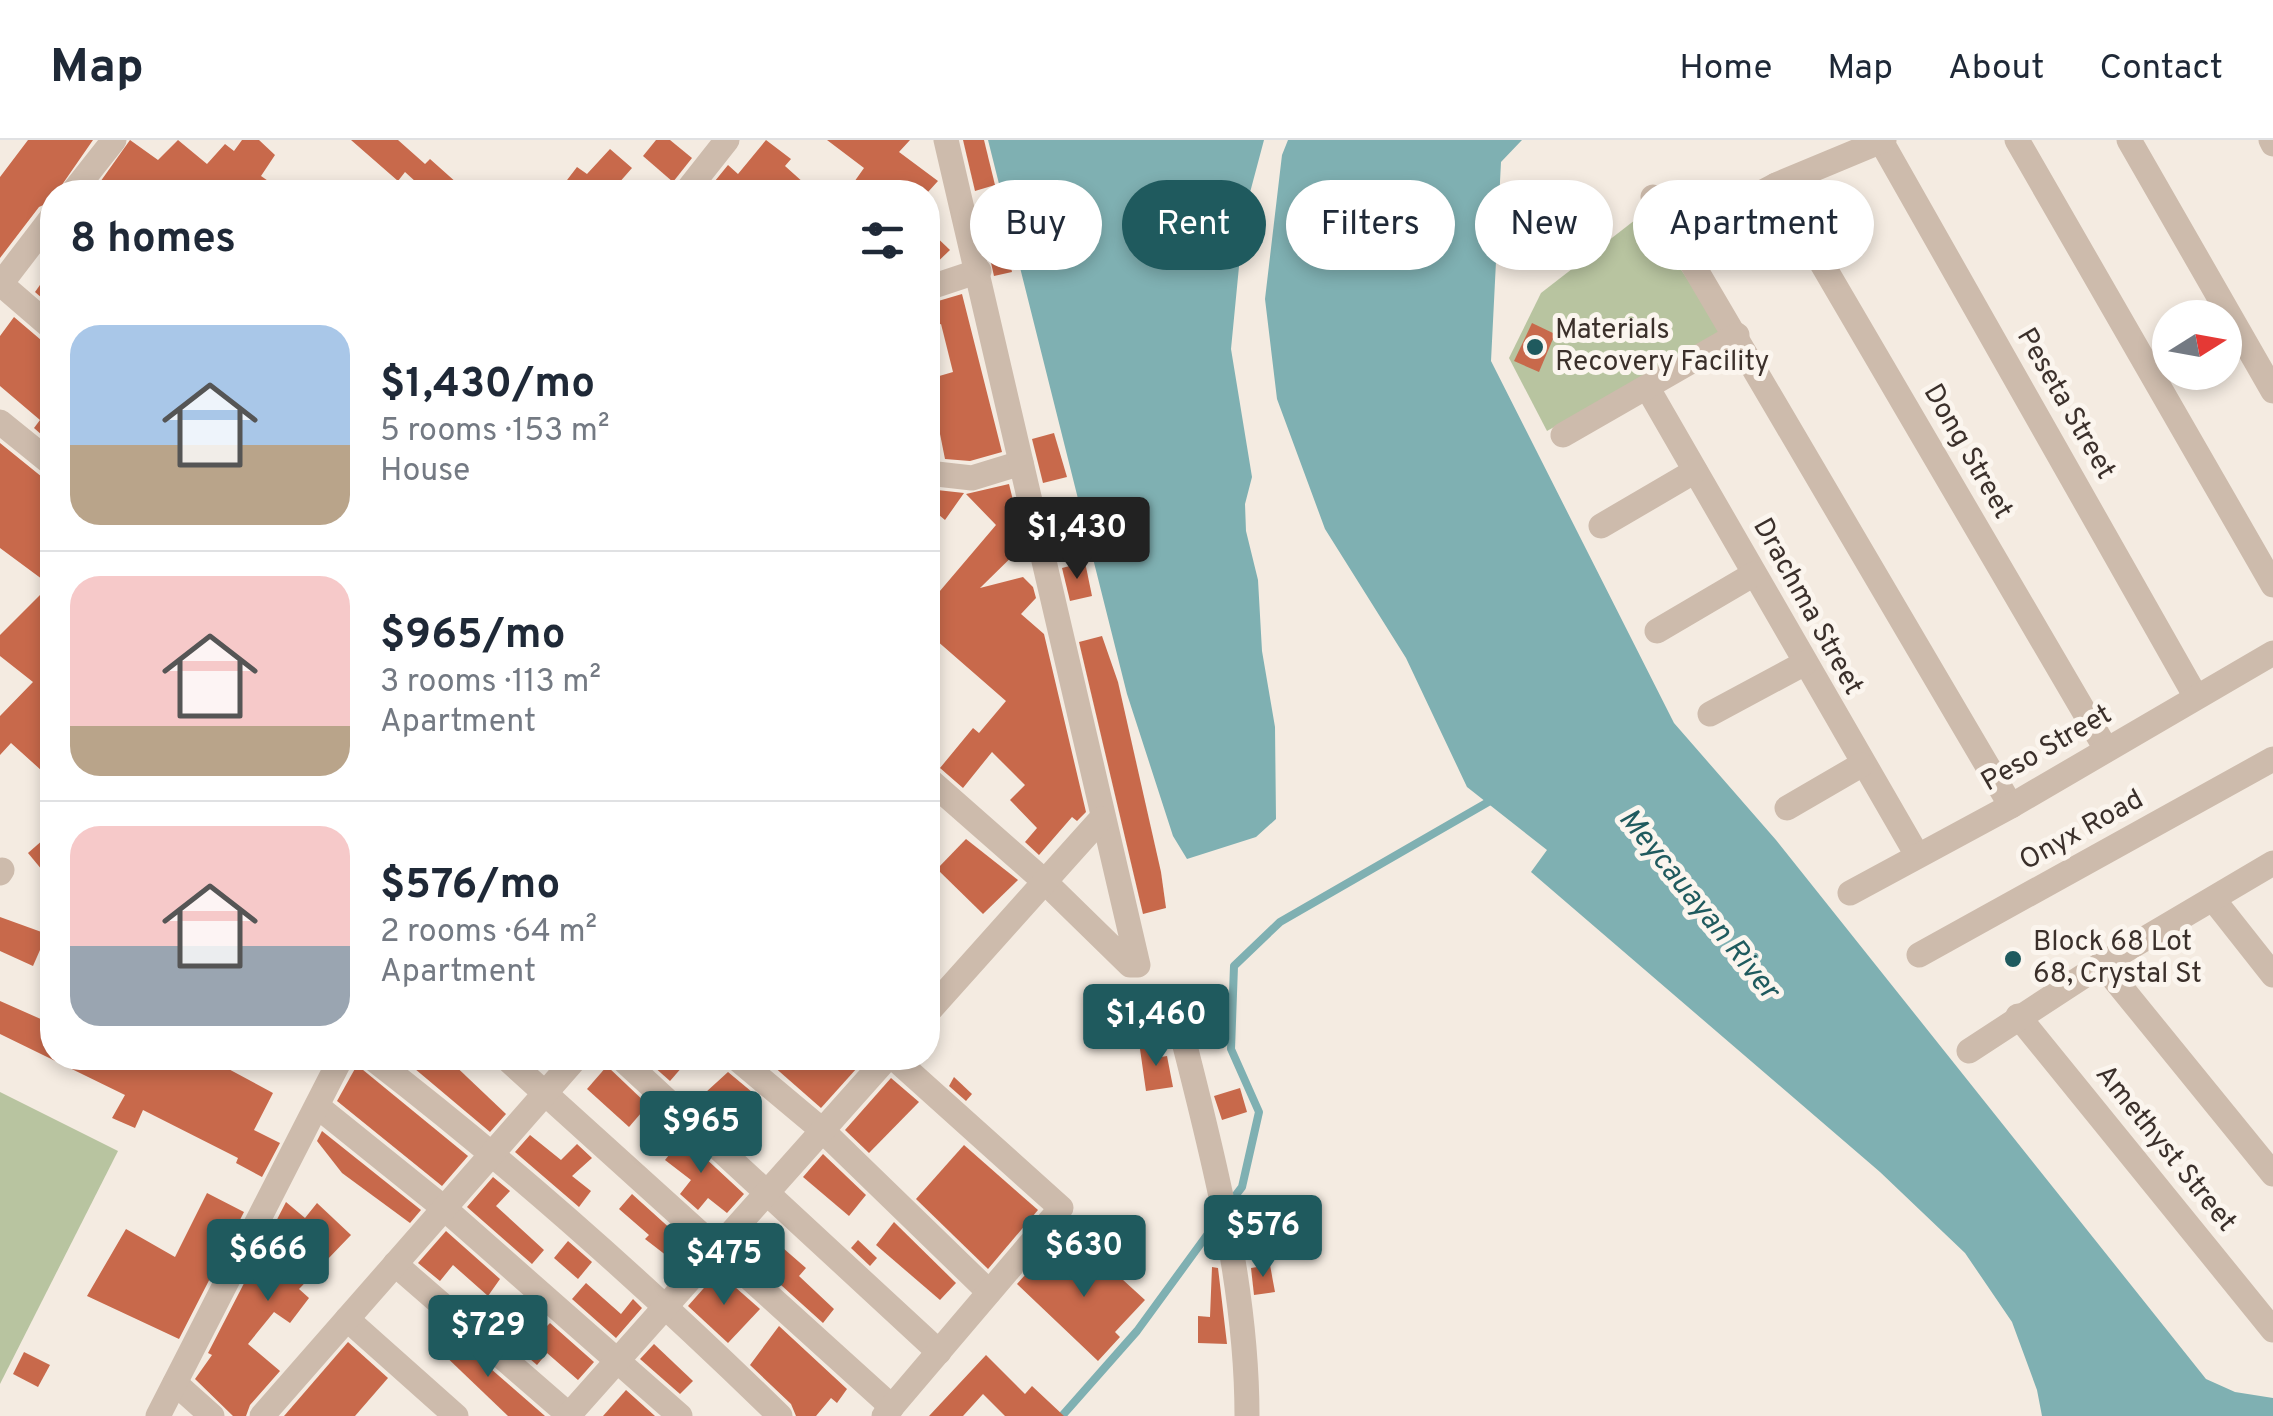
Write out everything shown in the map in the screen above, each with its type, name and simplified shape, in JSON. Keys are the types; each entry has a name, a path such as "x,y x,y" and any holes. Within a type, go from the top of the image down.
{"street":[{"path":"82,180 114,140"},
{"path":"695,180 727,140"},
{"path":"940,790 1044,881 1130,965 1138,966 946,140"},
{"path":"1788,180 1883,140"},
{"name":"Peseta Street","path":"1883,140 2196,697"},
{"path":"2017,140 2273,585"},
{"path":"2129,140 2273,390"},
{"path":"40,233 1,284 40,318"},
{"path":"1698,270 2011,806"},
{"name":"Dong Street","path":"1826,270 2106,749"},
{"path":"940,284 978,271"},
{"path":"1563,435 1737,334"},
{"name":"Drachma Street","path":"1648,387 1916,855"},
{"path":"0,422 40,454"},
{"path":"940,474 972,478 1022,464"},
{"path":"1601,526 1696,471"},
{"path":"1657,631 1754,574"},
{"name":"Peso Street","path":"1850,893 2011,806 2273,653"},
{"path":"1710,714 1804,664"},
{"name":"Onyx Road","path":"1919,955 2273,760"},
{"path":"1787,808 1861,764"},
{"path":"940,998 1101,819"},
{"path":"1969,1051 2102,964 2273,863"},
{"path":"2213,899 2273,975"},
{"path":"2102,964 2273,1174"},
{"path":"1174,1003 1206,1128 1231,1259 1248,1416"},
{"name":"Amethyst Street","path":"2018,1016 2261,1299 2273,1330"},
{"path":"158,1416 335,1070"},
{"path":"388,1070 494,1151 667,1306 780,1416"},
{"path":"520,1070 888,1411 1061,1208 905,1070"},
{"path":"262,1416 565,1070"},
{"path":"634,1070 939,1352"},
{"path":"750,1070 822,1130 989,1292"},
{"path":"395,1264 569,1416 880,1070"},
{"path":"317,1106 445,1208 619,1358 680,1416"},
{"path":"347,1319 456,1416"},
{"path":"174,1383 212,1416"}],"green space":[{"path":"1633,222 1633,270 1681,270 1722,332 1547,431 1509,358 1541,293 1571,270 1613,270 1613,237"},
{"path":"0,1092 118,1151 0,1384"}],"water":[{"path":"988,140 1264,140 1253,180 1122,180 1122,270 1239,270 1231,349 1252,477 1245,504 1246,531 1258,580 1262,651 1275,727 1276,819 1256,837 1187,859 1173,836 1127,694 1021,270 1102,270 1102,180 998,180"},
{"name":"Meycauayan River","path":"1288,140 1522,140 1501,162 1500,180 1475,180 1475,270 1496,270 1491,361 1674,723 1776,840 2206,1379 2235,1392 2273,1398 2273,1416 2042,1416 2037,1390 2012,1322 1965,1253 1880,1172 1531,872 1547,850 1467,787 1406,658 1325,529 1277,399 1265,299 1282,155"}],"building":[{"path":"28,140 93,140 65,180 40,180 40,207 0,258 0,177"},
{"path":"130,140 158,160 178,140 207,164 225,144 234,151 242,140 259,140 275,155 261,176 267,180 102,180"},
{"path":"351,140 398,140 425,164 430,159 454,180 414,180 405,172 397,180"},
{"path":"656,140 670,140 692,158 671,180 643,156"},
{"path":"766,140 791,159 785,166 801,180 716,180 728,165 738,174"},
{"path":"827,140 910,140 899,152 937,180 856,180 864,168"},
{"path":"963,140 984,140 994,180 972,180"},
{"path":"610,149 632,168 622,180 567,180 577,167 587,174"},
{"path":"940,240 950,250 940,260"},
{"path":"993,270 1012,270 1012,272 994,276"},
{"path":"962,294 1002,452 970,461 945,459 940,434 940,376 953,372 940,324 940,300"},
{"path":"14,317 40,339 40,420 0,386 0,336"},
{"name":"Materials Recovery Facility","path":"1532,323 1555,334 1539,372 1514,361"},
{"path":"1054,433 1067,477 1043,483 1032,439"},
{"path":"0,443 40,475 40,578 0,548"},
{"path":"1009,484 1024,545 980,588 1023,577 1033,587 1036,598 1021,614 1044,634 1086,812 1077,821 1072,817 1039,855 1025,842 1037,828 1010,800 1025,785 992,752 963,788 940,768 973,728 979,733 1006,701 940,643 940,591 996,525 966,494"},
{"path":"940,490 964,493 945,520 940,516"},
{"path":"1085,562 1092,596 1070,601 1062,568"},
{"path":"40,595 40,769 11,743 0,755 0,716 33,682 0,656 0,635"},
{"path":"1102,636 1118,682 1161,872 1166,908 1143,914 1079,642"},
{"path":"966,839 1018,880 983,914 940,872 940,866"},
{"path":"40,842 40,868 28,853"},
{"path":"0,917 40,931 40,950 33,966 0,951"},
{"path":"0,1001 40,1019 40,1054 0,1034"},
{"path":"1160,1045 1161,1057 1167,1056 1173,1087 1146,1091 1140,1049"},
{"path":"74,1070 230,1070 273,1093 254,1130 280,1143 262,1177 236,1163 238,1158 143,1110 135,1128 112,1118 125,1095"},
{"path":"354,1070 363,1070 468,1156 442,1186 337,1101"},
{"path":"416,1070 460,1070 506,1114 490,1132"},
{"path":"604,1070 611,1070 648,1105 629,1127 587,1089"},
{"path":"658,1070 680,1070 670,1081"},
{"path":"778,1070 855,1070 821,1108"},
{"path":"728,1072 752,1092 731,1113 743,1126 731,1138 694,1103"},
{"path":"954,1077 972,1094 966,1101 949,1086"},
{"path":"891,1078 919,1102 869,1153 845,1130"},
{"path":"1240,1088 1247,1112 1222,1120 1214,1096"},
{"path":"674,1129 744,1194 727,1213 708,1198 698,1210 680,1194 691,1180 665,1160 673,1150 664,1143"},
{"path":"322,1131 421,1210 410,1223 342,1173 317,1141"},
{"path":"530,1135 561,1160 577,1144 592,1158 572,1176 591,1191 579,1207 515,1152"},
{"path":"964,1145 1038,1210 988,1269 916,1199"},
{"path":"823,1154 866,1195 849,1216 803,1177"},
{"path":"493,1177 510,1191 496,1206 544,1250 532,1264 467,1207"},
{"path":"207,1193 244,1212 179,1339 87,1296 126,1229 175,1257"},
{"path":"632,1194 694,1250 680,1266 645,1239 649,1235 619,1209"},
{"path":"1281,1198 1289,1228 1269,1234 1260,1204"},
{"path":"286,1202 305,1218 317,1203 351,1235 299,1289 309,1298 290,1323 274,1312 248,1344 280,1371 250,1405 246,1416 233,1416 195,1379 212,1355 208,1353"},
{"path":"894,1222 956,1283 940,1300 876,1245"},
{"path":"446,1231 500,1279 488,1296 453,1265 440,1281 418,1263"},
{"path":"754,1232 762,1239 768,1235 806,1268 799,1276 834,1309 823,1323 740,1248"},
{"path":"858,1240 877,1258 870,1266 851,1248"},
{"path":"568,1241 592,1262 578,1279 554,1258"},
{"path":"1088,1248 1145,1300 1115,1332 1120,1337 1098,1361 1017,1284 1041,1257 1062,1276"},
{"path":"1270,1265 1275,1292 1254,1295 1251,1268"},
{"path":"1212,1267 1218,1268 1227,1344 1198,1343 1198,1316 1210,1317"},
{"path":"718,1272 760,1309 728,1343 688,1306"},
{"path":"586,1283 621,1314 633,1299 642,1308 616,1338 572,1299"},
{"path":"493,1306 533,1340 550,1323 594,1362 578,1380 547,1353 537,1365 482,1318"},
{"path":"779,1326 847,1389 837,1403 831,1398 816,1416 796,1416 791,1404 750,1365"},
{"path":"452,1335 545,1416 508,1416 438,1349"},
{"path":"348,1342 388,1378 355,1416 284,1416"},
{"path":"654,1344 693,1381 680,1394 640,1359"},
{"path":"24,1352 50,1365 38,1387 13,1374"},
{"path":"986,1355 1025,1394 1032,1386 1064,1416 1005,1416 983,1394 963,1416 929,1416"},
{"path":"626,1390 655,1416 603,1416"}],"waterway":[{"path":"1229,1204 1242,1187 1259,1112 1231,1049 1234,966 1280,922 1490,801"},
{"path":"1062,1416 1137,1331 1218,1220"}],"place":[{"name":"Materials Recovery Facility","path":"1535,347"},
{"name":"Block 68 Lot 68, Crystal St","path":"2013,959"}]}
